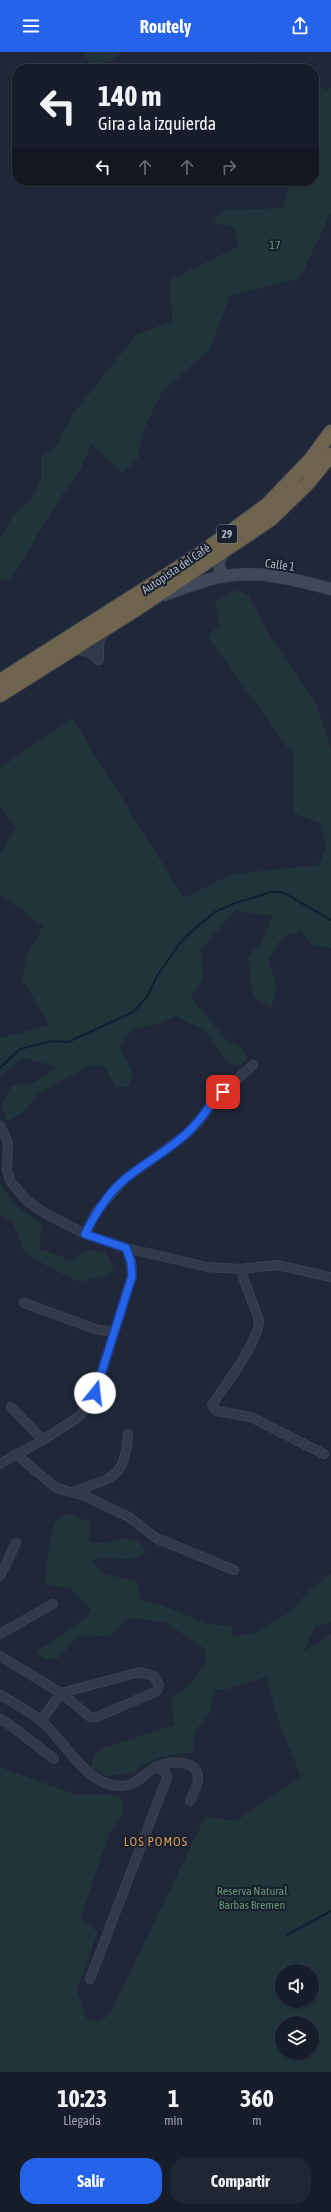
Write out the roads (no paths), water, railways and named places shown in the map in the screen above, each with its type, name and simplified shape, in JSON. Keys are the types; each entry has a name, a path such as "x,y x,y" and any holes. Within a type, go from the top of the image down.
{"highway":[{"name":"Autopista del Café","path":"0,681 193,558 267,505 311,459 331,432"},
{"name":"Autopista del Café","path":"0,695 151,599 271,519 307,484 331,455"}],"street":[{"path":"225,549 218,560 218,566 220,572 225,576"},
{"name":"Calle 1","path":"151,599 225,576 257,575 294,579 331,589"},
{"path":"73,649 89,652 99,660 99,643 105,628"},
{"path":"85,1234 96,1212 124,1180 185,1135 199,1122 213,1101 253,1065"},
{"path":"0,1126 8,1142 7,1171 11,1182 26,1201 46,1214 85,1234 126,1248 207,1266 240,1269 277,1265 331,1277"},
{"path":"0,1464 43,1440 80,1416 95,1393 113,1332 132,1276 131,1262 126,1248"},
{"path":"240,1269 259,1320 259,1328 245,1354 212,1405 217,1411 251,1417 324,1454"},
{"path":"24,1303 94,1329 113,1332"},
{"path":"11,1407 43,1440"},
{"path":"73,1492 111,1477 121,1469 127,1454 128,1434"},
{"path":"16,1454 46,1482 56,1488 73,1492 129,1517 156,1538 234,1570"},
{"path":"0,1576 16,1543"},
{"path":"0,1634 53,1604"},
{"path":"0,1656 61,1693 90,1717 94,1718 148,1696 157,1691 159,1685 154,1676 140,1672 61,1693 41,1721"},
{"path":"0,1694 41,1721 68,1747 83,1768 96,1778 110,1784 122,1786 132,1784 157,1766 178,1763 192,1766 196,1770 197,1784 190,1801"},
{"path":"0,1719 9,1724 54,1759"},
{"path":"90,1979 167,1778 166,1773 157,1766"}],"waterway":[{"path":"0,1068 20,1049 52,1041 68,1042 133,1012 147,997 157,976 180,943 215,912 235,903 271,892 282,892 331,920"},
{"path":"287,1935 331,1911"}],"district":[{"name":"LOS POMOS","path":"156,1841"}],"park label":[{"name":"17","path":"275,245"},
{"name":"Reserva Natural Barbas Bremen","path":"252,1898"}]}
